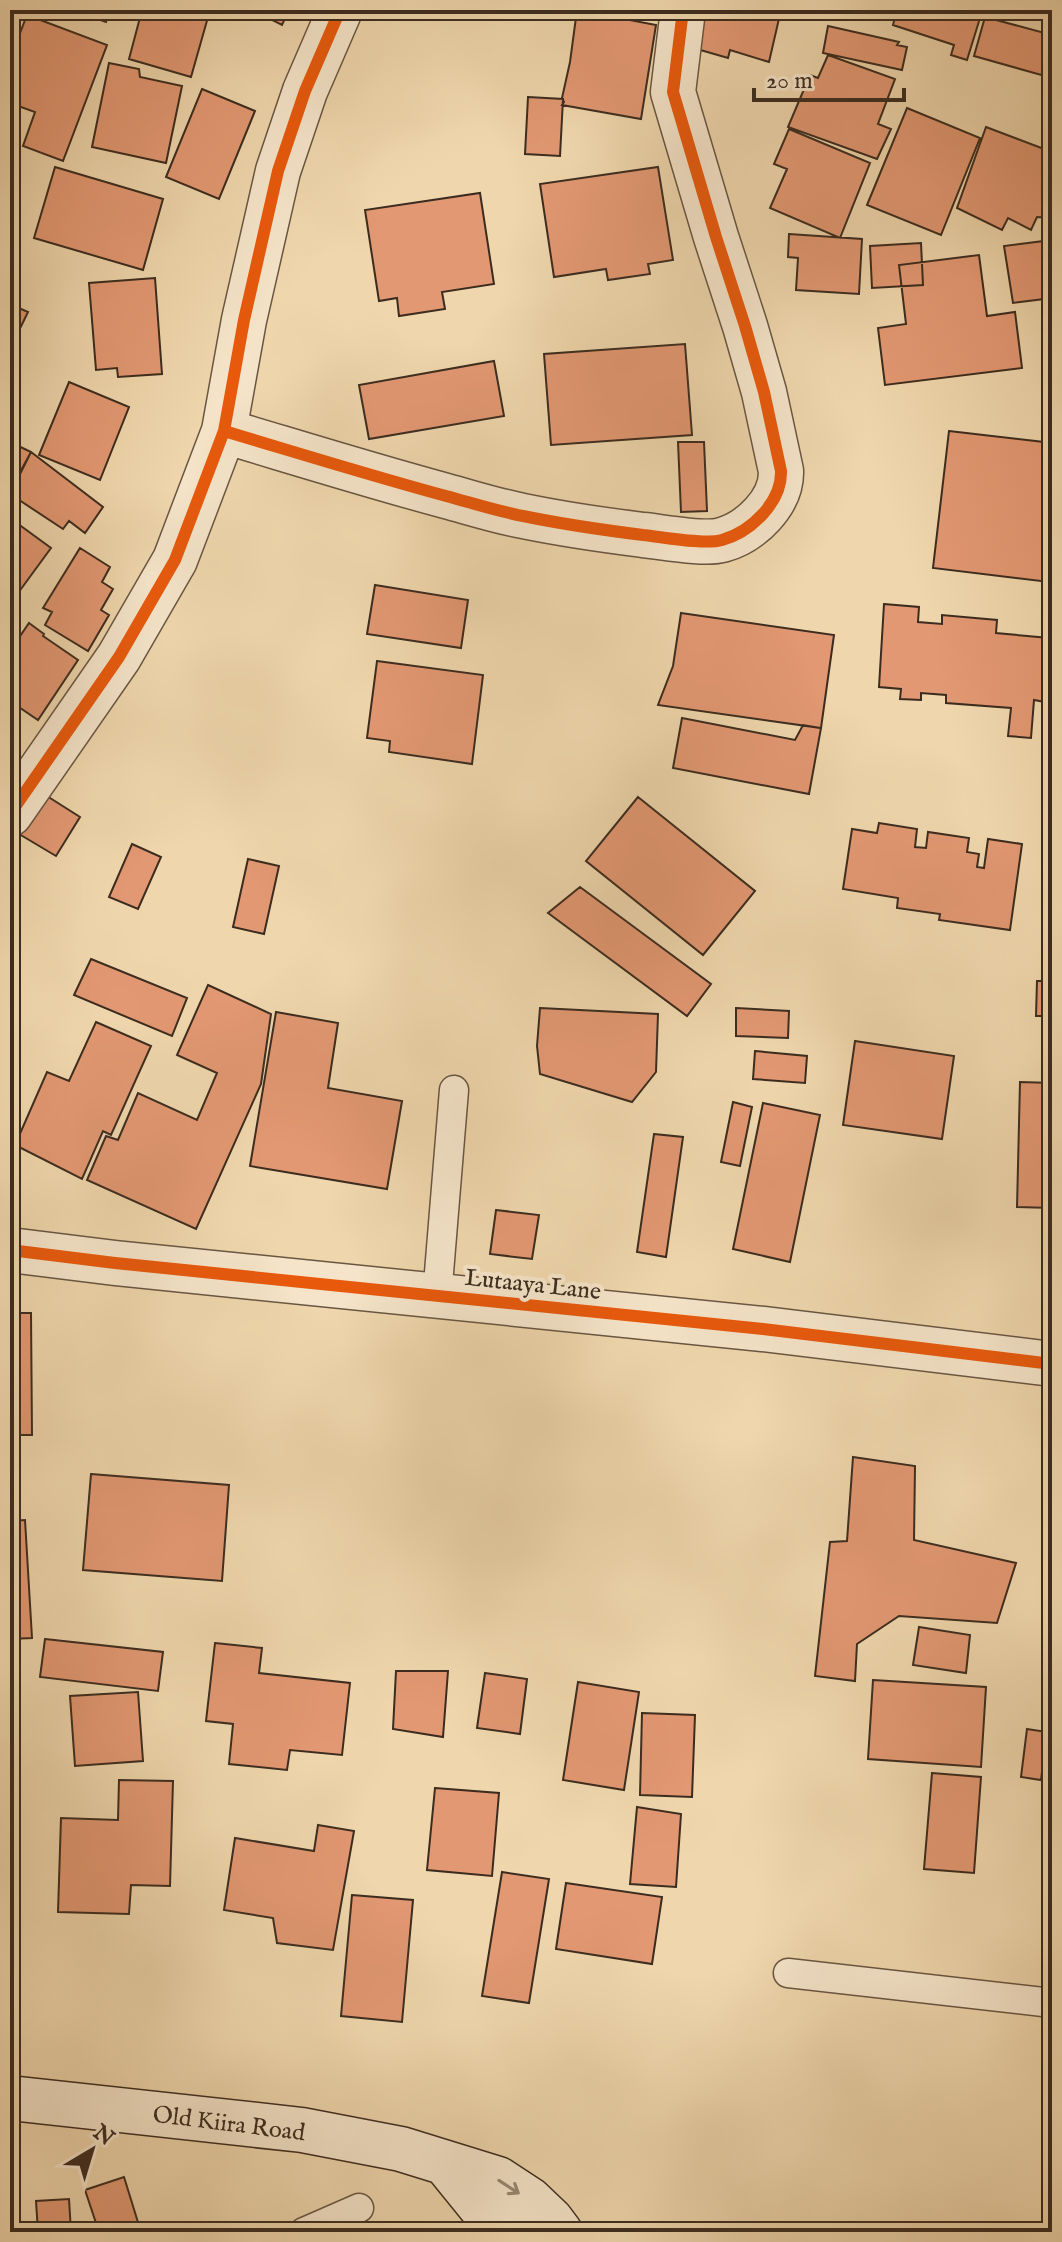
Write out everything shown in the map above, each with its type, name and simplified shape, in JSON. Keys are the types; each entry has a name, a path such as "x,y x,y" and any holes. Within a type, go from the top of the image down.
{"street":[{"path":"10,814 119,657 175,560 224,431 244,320 278,171 305,91 340,10"},
{"path":"224,431 400,484 521,516 625,532 719,541 749,526 779,490 781,471 764,392 673,92 683,10"},
{"name":"Lutaaya Lane","path":"10,1250 763,1329 1052,1364"},
{"name":"Old Kiira Road","path":"10,2098 302,2130 401,2149 498,2179 530,2200 560,2232"},
{"path":"445,2163 501,2232"}],"lane":[{"path":"437,1297 454,1090"},
{"path":"788,1973 1052,2003"},
{"path":"304,2232 359,2208"}],"building":[{"path":"72,10 110,10 106,22"},
{"path":"142,10 210,10 191,77 129,59"},
{"path":"252,10 289,10 282,25"},
{"path":"577,10 656,25 641,119 562,105"},
{"path":"707,10 781,10 769,62 730,50 728,58 697,49"},
{"path":"897,10 954,10 980,18 967,60 951,55 954,45 893,25"},
{"path":"27,15 107,45 63,161 23,146 35,112 10,103 10,59"},
{"path":"985,17 1052,35 1052,78 974,56"},
{"path":"828,26 899,42 897,45 907,47 902,70 823,53"},
{"path":"828,55 895,79 878,124 891,129 877,159 788,127 810,75 818,78"},
{"path":"109,63 139,69 140,77 182,86 166,163 92,147"},
{"path":"202,89 255,111 219,199 166,177"},
{"path":"528,97 563,99 560,156 525,154"},
{"path":"907,108 980,138 941,235 867,205"},
{"path":"986,127 1052,152 1052,218 1037,217 1031,230 1008,218 1002,230 957,208"},
{"path":"789,129 870,163 840,238 770,208 787,169 774,164"},
{"path":"55,167 163,199 143,270 34,238"},
{"path":"658,167 673,260 648,264 650,274 608,280 606,269 554,277 540,184"},
{"path":"480,193 494,284 442,292 445,309 399,316 397,298 379,301 365,210"},
{"path":"789,234 862,239 859,294 796,290 798,258 788,257"},
{"path":"1052,240 1052,298 1013,303 1004,246"},
{"path":"921,243 923,285 872,288 870,246"},
{"path":"979,255 987,316 1015,312 1022,368 885,385 878,328 906,324 899,265"},
{"path":"155,278 162,374 118,377 117,368 96,370 89,283"},
{"path":"10,304 28,312 13,343 10,341"},
{"path":"685,344 692,435 551,445 544,354"},
{"path":"494,361 504,416 369,439 359,385"},
{"path":"69,382 129,407 100,480 39,455"},
{"path":"949,431 1052,443 1049,582 933,568"},
{"path":"10,442 31,452 10,491"},
{"path":"678,442 704,442 707,511 681,512"},
{"path":"31,452 103,507 85,533 69,521 63,529 10,494"},
{"path":"10,518 51,548 10,604"},
{"path":"80,548 110,567 102,582 113,589 101,610 109,615 88,651 45,625 52,612 43,608"},
{"path":"375,585 468,600 461,648 367,634"},
{"path":"884,604 919,607 918,622 942,624 942,615 997,620 996,633 1049,638 1045,702 1034,700 1031,738 1008,736 1011,708 946,703 946,695 921,693 921,700 900,699 901,689 879,687"},
{"path":"681,613 834,635 821,728 658,705 673,666"},
{"path":"29,623 78,660 38,720 10,701 10,651"},
{"path":"377,661 483,675 472,764 389,752 390,741 367,738"},
{"path":"682,718 795,740 803,725 821,728 809,794 673,768"},
{"path":"39,791 80,817 56,856 14,831"},
{"path":"638,797 755,891 703,955 586,861"},
{"path":"879,823 917,829 915,847 926,848 928,832 969,838 967,852 979,854 977,867 984,868 988,839 1022,844 1010,930 939,920 940,914 897,908 898,898 843,889 852,829 877,833"},
{"path":"132,844 161,857 138,909 109,897"},
{"path":"248,859 279,866 264,934 233,927"},
{"path":"580,887 711,984 687,1016 548,913"},
{"path":"91,959 187,998 172,1036 74,995"},
{"path":"1037,981 1052,981 1052,1016 1036,1016"},
{"path":"208,985 271,1014 261,1084 196,1229 87,1180 106,1136 118,1140 138,1093 197,1120 217,1073 177,1055"},
{"path":"540,1008 658,1014 656,1072 632,1102 540,1074 537,1046"},
{"path":"736,1008 789,1011 788,1038 736,1036"},
{"path":"276,1012 338,1023 328,1088 402,1101 387,1189 250,1166"},
{"path":"96,1022 151,1046 111,1135 103,1131 82,1179 15,1145 47,1072 69,1081"},
{"path":"855,1041 954,1056 942,1139 843,1125"},
{"path":"755,1051 807,1056 805,1083 753,1079"},
{"path":"1020,1082 1052,1083 1052,1208 1017,1207"},
{"path":"733,1102 752,1107 740,1166 721,1162"},
{"path":"763,1103 820,1115 790,1262 733,1249"},
{"path":"654,1134 683,1137 666,1257 637,1252"},
{"path":"496,1210 539,1215 532,1259 490,1254"},
{"path":"10,1313 31,1313 32,1435 10,1435"},
{"path":"10,1449 19,1451 14,1502 10,1502"},
{"path":"853,1457 915,1466 914,1540 1016,1563 997,1623 899,1616 857,1644 855,1681 815,1676 830,1542 847,1541"},
{"path":"91,1474 229,1485 222,1581 83,1570"},
{"path":"25,1520 32,1638 10,1639 10,1521"},
{"path":"919,1627 970,1635 966,1673 913,1665"},
{"path":"45,1639 163,1652 158,1691 40,1677"},
{"path":"215,1643 262,1648 259,1673 350,1683 342,1755 290,1750 287,1770 229,1764 233,1724 206,1721"},
{"path":"396,1671 448,1671 443,1737 393,1729"},
{"path":"485,1673 527,1679 520,1734 477,1728"},
{"path":"873,1680 986,1687 981,1767 868,1759"},
{"path":"578,1682 639,1692 624,1790 563,1780"},
{"path":"138,1692 143,1761 75,1766 70,1696"},
{"path":"642,1713 695,1715 692,1797 640,1795"},
{"path":"1027,1729 1047,1732 1041,1780 1021,1777"},
{"path":"932,1773 981,1777 974,1873 924,1869"},
{"path":"119,1780 173,1781 170,1886 131,1885 129,1914 58,1912 61,1818 118,1820"},
{"path":"435,1788 499,1793 492,1876 427,1870"},
{"path":"637,1807 681,1814 676,1887 630,1884"},
{"path":"318,1825 354,1831 333,1950 277,1943 273,1918 224,1910 235,1838 314,1851"},
{"path":"502,1872 549,1879 529,2003 482,1996"},
{"path":"566,1883 662,1897 652,1964 556,1949"},
{"path":"352,1895 413,1900 402,2022 341,2016"},
{"path":"124,2177 141,2232 99,2232 85,2190"},
{"path":"69,2199 71,2232 38,2232 36,2201"}],"cycle path":[{"path":"10,814 119,657 175,560 224,431 244,320 278,171 305,91 340,10"},
{"path":"224,431 484,507 553,522 705,542 733,536 754,523 776,494 781,471 764,392 673,92 683,10"},
{"path":"10,1250 763,1329 1052,1364"}]}
